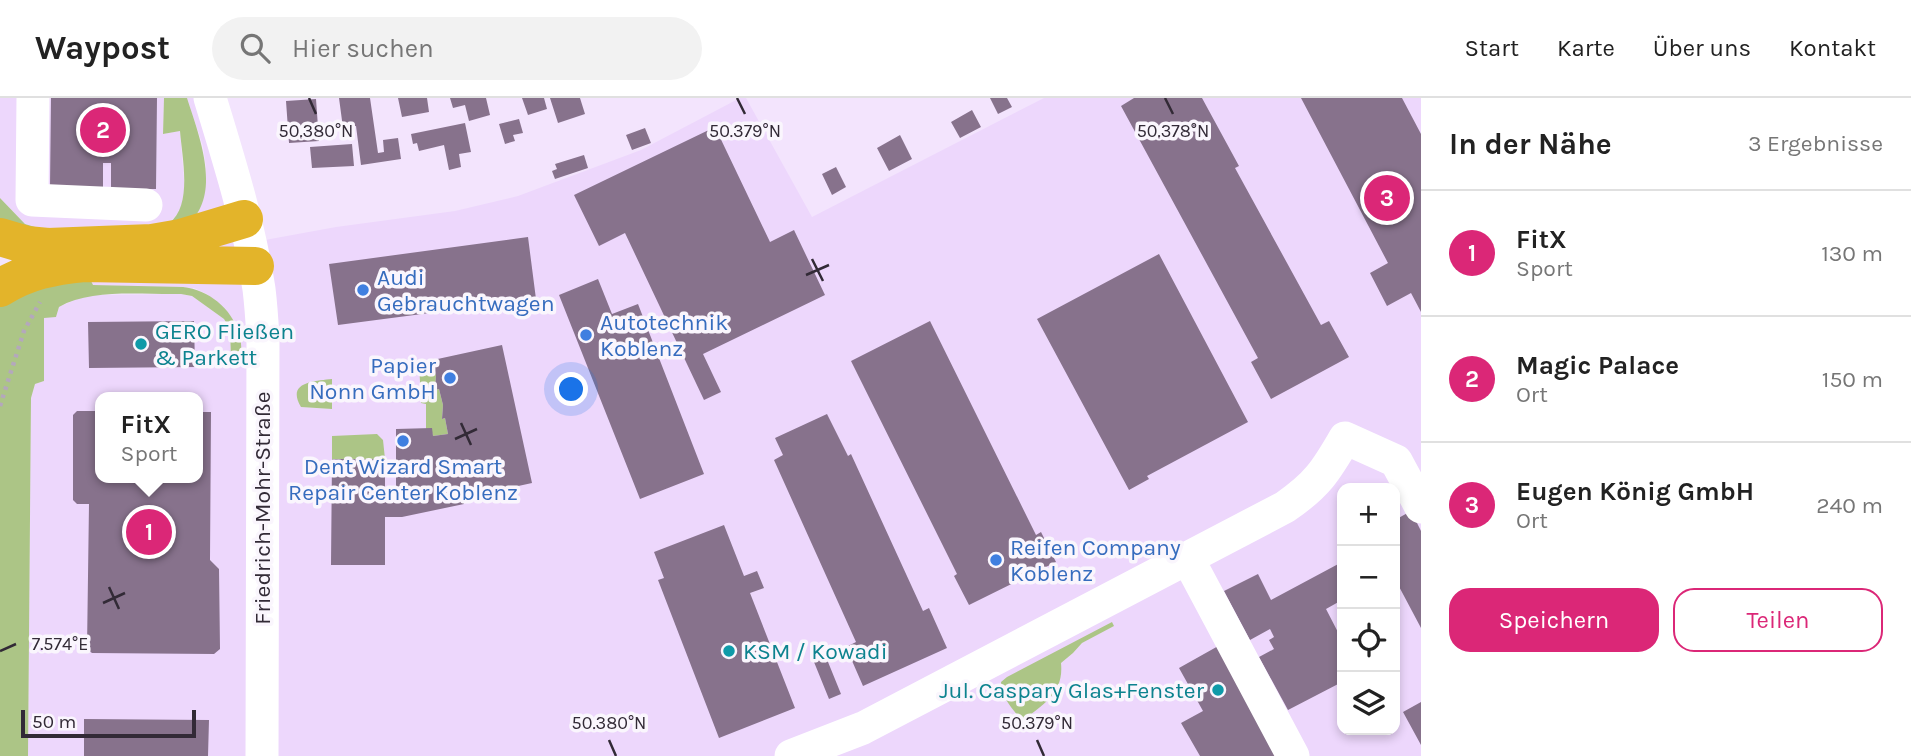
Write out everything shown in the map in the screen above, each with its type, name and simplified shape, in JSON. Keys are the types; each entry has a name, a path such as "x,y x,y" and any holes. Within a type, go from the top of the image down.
{"highway":[{"path":"0,237 27,245 48,247 152,243 244,219"},
{"path":"0,288 25,274 48,267 84,263 255,266"}],"street":[{"path":"33,98 32,200 146,205"},
{"name":"Friedrich-Mohr-Straße","path":"209,98 224,144 255,266 263,338 262,756"},
{"path":"791,756 863,728 1285,507 1307,492 1328,469 1345,438 1396,461 1421,508"},
{"path":"1188,559 1293,756"}],"path":[{"path":"0,405 24,331 45,294 48,267"}],"shaded area":[{"path":"0,98 164,98 163,134 180,131 185,193 180,211 169,223 153,230 45,230 25,224 0,198"},
{"path":"187,98 211,98 254,242 336,227 455,211 518,196 641,150 740,98 746,98 812,217 1044,98 1421,98 1421,756 28,756 31,398 35,384 44,381 44,317 56,317 59,307 93,295 192,296 224,319 230,329 231,358 240,335 207,294 194,288 92,285 89,277 198,213 203,201 206,167 203,146","holes":["433,361 435,390 439,389 443,405 442,419 426,403 421,403 419,362","331,379 332,409 301,407","1112,622 1113,626 1082,643 1061,663 1001,689"]}],"green space":[{"path":"164,98 187,98 205,167 203,202 195,217 181,229 150,239 72,241 31,238 0,229 0,198 25,224 45,230 153,230 169,223 181,205 184,167 180,131 163,134"},
{"path":"89,277 93,285 183,287 210,296 225,308 235,324 241,340 242,361 239,363 231,358 230,329 224,319 192,296 134,294 87,297 59,307 56,317 44,318 44,381 35,384 31,398 28,756 0,756 0,303 7,297"},
{"path":"433,360 435,390 439,389 443,405 442,419 445,418 448,434 433,436 431,429 426,429 426,404 421,403 419,362"},
{"path":"332,379 332,409 301,407 297,399 299,388 310,382"},
{"path":"377,434 383,440 385,459 332,459 332,436"},
{"path":"1112,622 1114,626 1082,643 1061,663 1056,690 1045,703 1022,721 1005,698 1001,682"}],"building":[{"path":"51,98 157,98 156,189 111,189 111,163 103,163 103,188 50,187"},
{"path":"339,98 370,98 378,153 384,152 383,140 398,138 401,159 361,165 356,126 343,128"},
{"path":"398,98 427,98 429,112 402,117"},
{"path":"450,98 486,98 490,115 469,121 465,105 453,108"},
{"path":"522,98 544,98 547,109 528,115"},
{"path":"550,98 580,98 585,114 558,123"},
{"path":"990,98 1007,98 1012,107 998,114"},
{"path":"1134,98 1202,98 1239,166 1235,168 1321,325 1329,321 1349,357 1271,399 1251,362 1258,358 1121,106"},
{"path":"1301,98 1402,98 1421,134 1421,312 1411,293 1387,306 1370,273 1388,263"},
{"path":"316,99 319,141 289,143 286,101"},
{"path":"972,110 981,127 960,138 951,122"},
{"path":"519,119 523,133 513,135 515,141 505,144 499,124"},
{"path":"465,123 471,152 459,154 461,167 449,170 444,145 419,151 417,143 413,144 411,134"},
{"path":"715,127 770,242 794,230 825,295 703,354 721,392 704,400 625,233 599,246 574,195"},
{"path":"645,128 651,143 632,150 626,135"},
{"path":"900,135 912,159 889,171 877,148"},
{"path":"352,144 354,166 312,168 310,147"},
{"path":"584,155 588,168 555,179 552,171 557,169 555,164"},
{"path":"836,167 846,187 832,195 822,174"},
{"path":"528,237 536,299 338,325 329,264"},
{"path":"1159,254 1248,422 1147,476 1149,479 1129,490 1037,319"},
{"path":"598,279 612,314 638,304 704,474 640,499 559,295"},
{"name":"GERO Fließen & Parkett","path":"194,321 195,367 89,368 88,322"},
{"path":"930,321 1036,535 1041,532 1056,562 969,605 954,576 957,574 851,361"},
{"path":"502,345 532,483 463,498 464,504 402,517 385,517 385,565 331,565 332,459 385,459 385,501 396,500 396,429 432,428 433,436 448,434 445,418 442,419 443,405 439,389 435,390 433,360"},
{"path":"77,411 95,411 95,483 203,483 203,412 211,412 210,560 219,569 220,649 214,654 92,653 87,649 89,504 77,504 73,500 73,415"},
{"path":"827,414 848,456 851,454 923,611 929,608 947,648 863,686 846,647 856,642 774,460 783,455 775,438"},
{"path":"1411,511 1421,531 1421,628 1400,588 1400,517"},
{"name":"KSM / Kowadi","path":"724,525 744,576 757,571 764,588 750,593 795,708 719,738 658,580 664,578 654,552"},
{"path":"1337,565 1337,603 1326,609 1337,630 1337,685 1288,710 1259,657 1274,649 1269,640 1274,637 1270,629 1250,640 1224,591 1258,574 1271,600"},
{"name":"Jul. Caspary Glas+Fenster","path":"1220,645 1281,756 1200,756 1181,723 1203,711 1179,668"},
{"path":"826,657 841,694 829,699 814,662"},
{"path":"1421,702 1421,745 1403,712"},
{"path":"84,719 209,720 208,756 84,756"}],"place":[{"name":"Magic Palace","path":"103,130"},
{"name":"Eugen König GmbH","path":"1387,198"},
{"name":"Audi Gebrauchtwagen","path":"363,290"},
{"name":"Autotechnik Koblenz","path":"586,335"},
{"name":"GERO Fließen & Parkett","path":"141,344"},
{"name":"Papier Nonn GmbH","path":"450,378"},
{"name":"Dent Wizard Smart Repair Center Koblenz","path":"403,441"},
{"name":"FitX","path":"149,532"},
{"name":"Reifen Company Koblenz","path":"996,560"},
{"name":"KSM / Kowadi","path":"729,651"},
{"name":"Jul. Caspary Glas+Fenster","path":"1218,690"}]}
